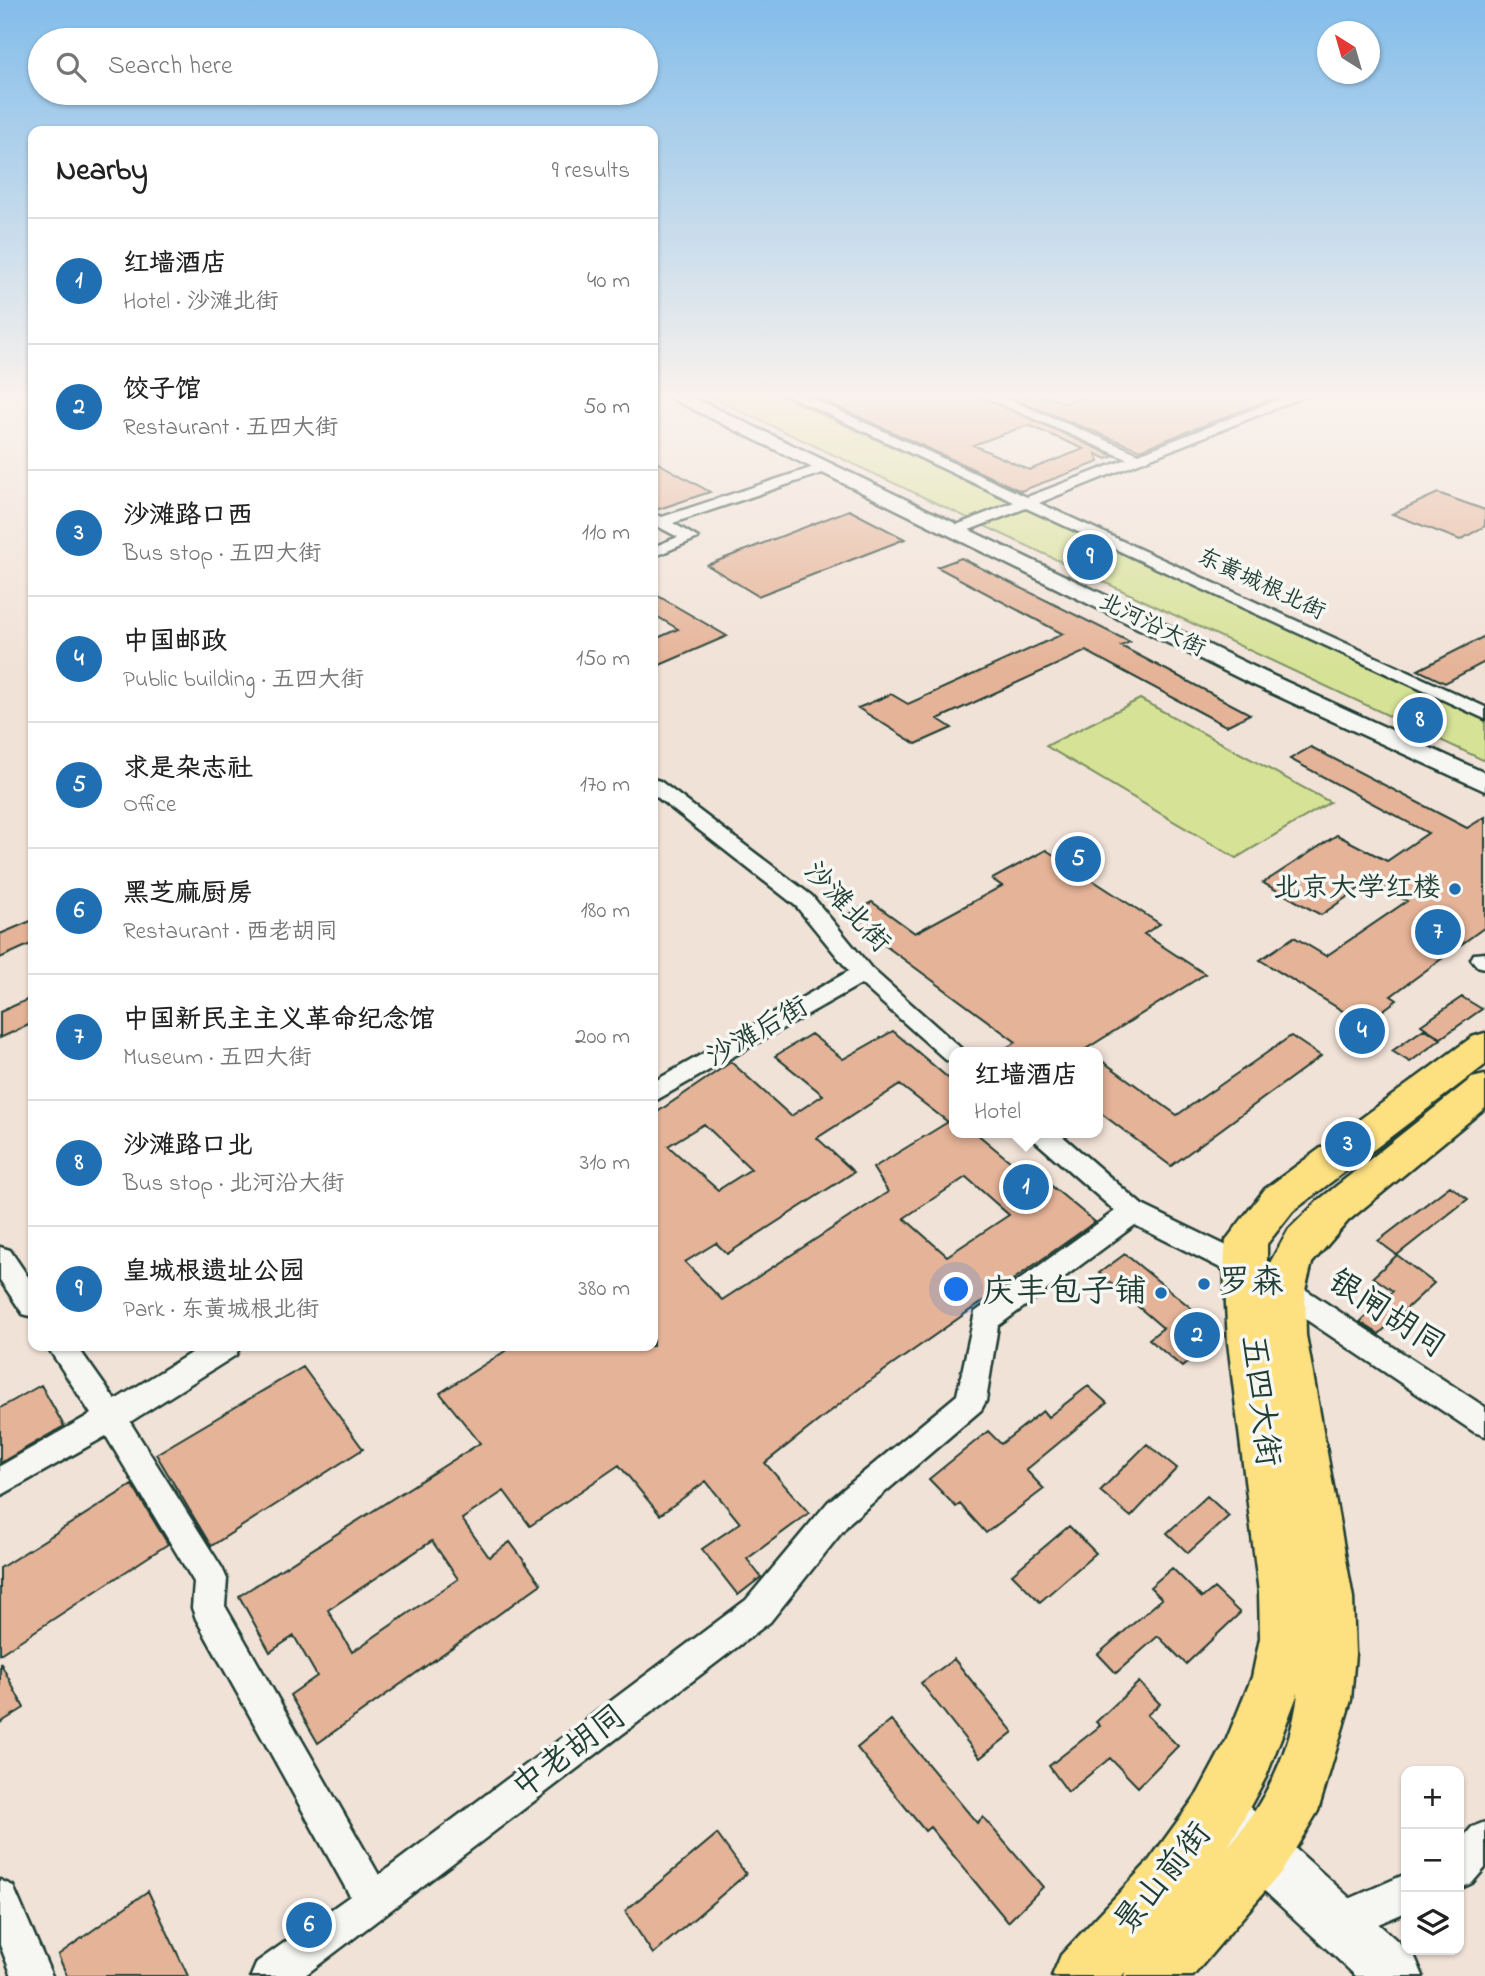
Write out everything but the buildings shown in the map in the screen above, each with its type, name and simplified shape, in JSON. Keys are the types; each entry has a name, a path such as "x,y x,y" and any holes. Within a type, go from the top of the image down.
{"main road":[{"name":"北河沿大街","path":"858,485 1485,783"},
{"name":"五四大街","path":"1218,1813 1259,1730 1278,1678 1286,1638 1284,1593 1250,1343 1245,1267 1247,1240 1279,1200 1485,1046"},
{"name":"五四大街","path":"1262,1851 1298,1791 1324,1700 1329,1654 1328,1598 1286,1348 1284,1290 1292,1261 1317,1226 1382,1169 1485,1088"},
{"path":"1218,1813 1396,1976"},
{"name":"景山前街","path":"1082,1976 1168,1882 1218,1813"},
{"name":"景山前街","path":"1154,1976 1262,1851"}],"street":[{"path":"658,519 767,485"},
{"name":"东黄城根北街","path":"990,485 1485,714"},
{"path":"954,531 1074,485"},
{"path":"658,521 690,538 658,550"},
{"name":"沙滩北街","path":"658,789 804,901 863,973 949,1050"},
{"name":"沙滩后街","path":"658,1090 863,973"},
{"path":"1049,1138 1133,1212 1245,1267 1284,1290"},
{"name":"中老胡同","path":"271,1976 374,1902 758,1611 839,1512 971,1401 985,1320 1133,1212"},
{"path":"0,1258 28,1299"},
{"name":"银闸胡同","path":"1284,1290 1485,1423"},
{"path":"64,1351 111,1418 211,1579 208,1608 374,1902"},
{"path":"0,1482 111,1418 218,1351"},
{"path":"1464,1865 1485,1840"},
{"path":"1339,1922 1401,1895"},
{"path":"0,1899 32,1976"}],"green space":[{"path":"898,485 975,485 1485,720 1485,761"},
{"path":"1140,699 1330,802 1236,858 1046,746"}],"place":[{"name":"皇城根遗址公园","path":"1090,557"},
{"name":"沙滩路口北","path":"1420,720"},
{"name":"求是杂志社","path":"1078,859"},
{"name":"北京大学红楼","path":"1455,889"},
{"name":"中国新民主主义革命纪念馆","path":"1438,932"},
{"name":"中国邮政","path":"1362,1031"},
{"name":"沙滩路口西","path":"1348,1144"},
{"name":"红墙酒店","path":"1026,1187"},
{"name":"罗森","path":"1204,1284"},
{"name":"庆丰包子铺","path":"1161,1293"},
{"name":"饺子馆","path":"1197,1335"},
{"name":"黑芝麻厨房","path":"309,1925"}]}
